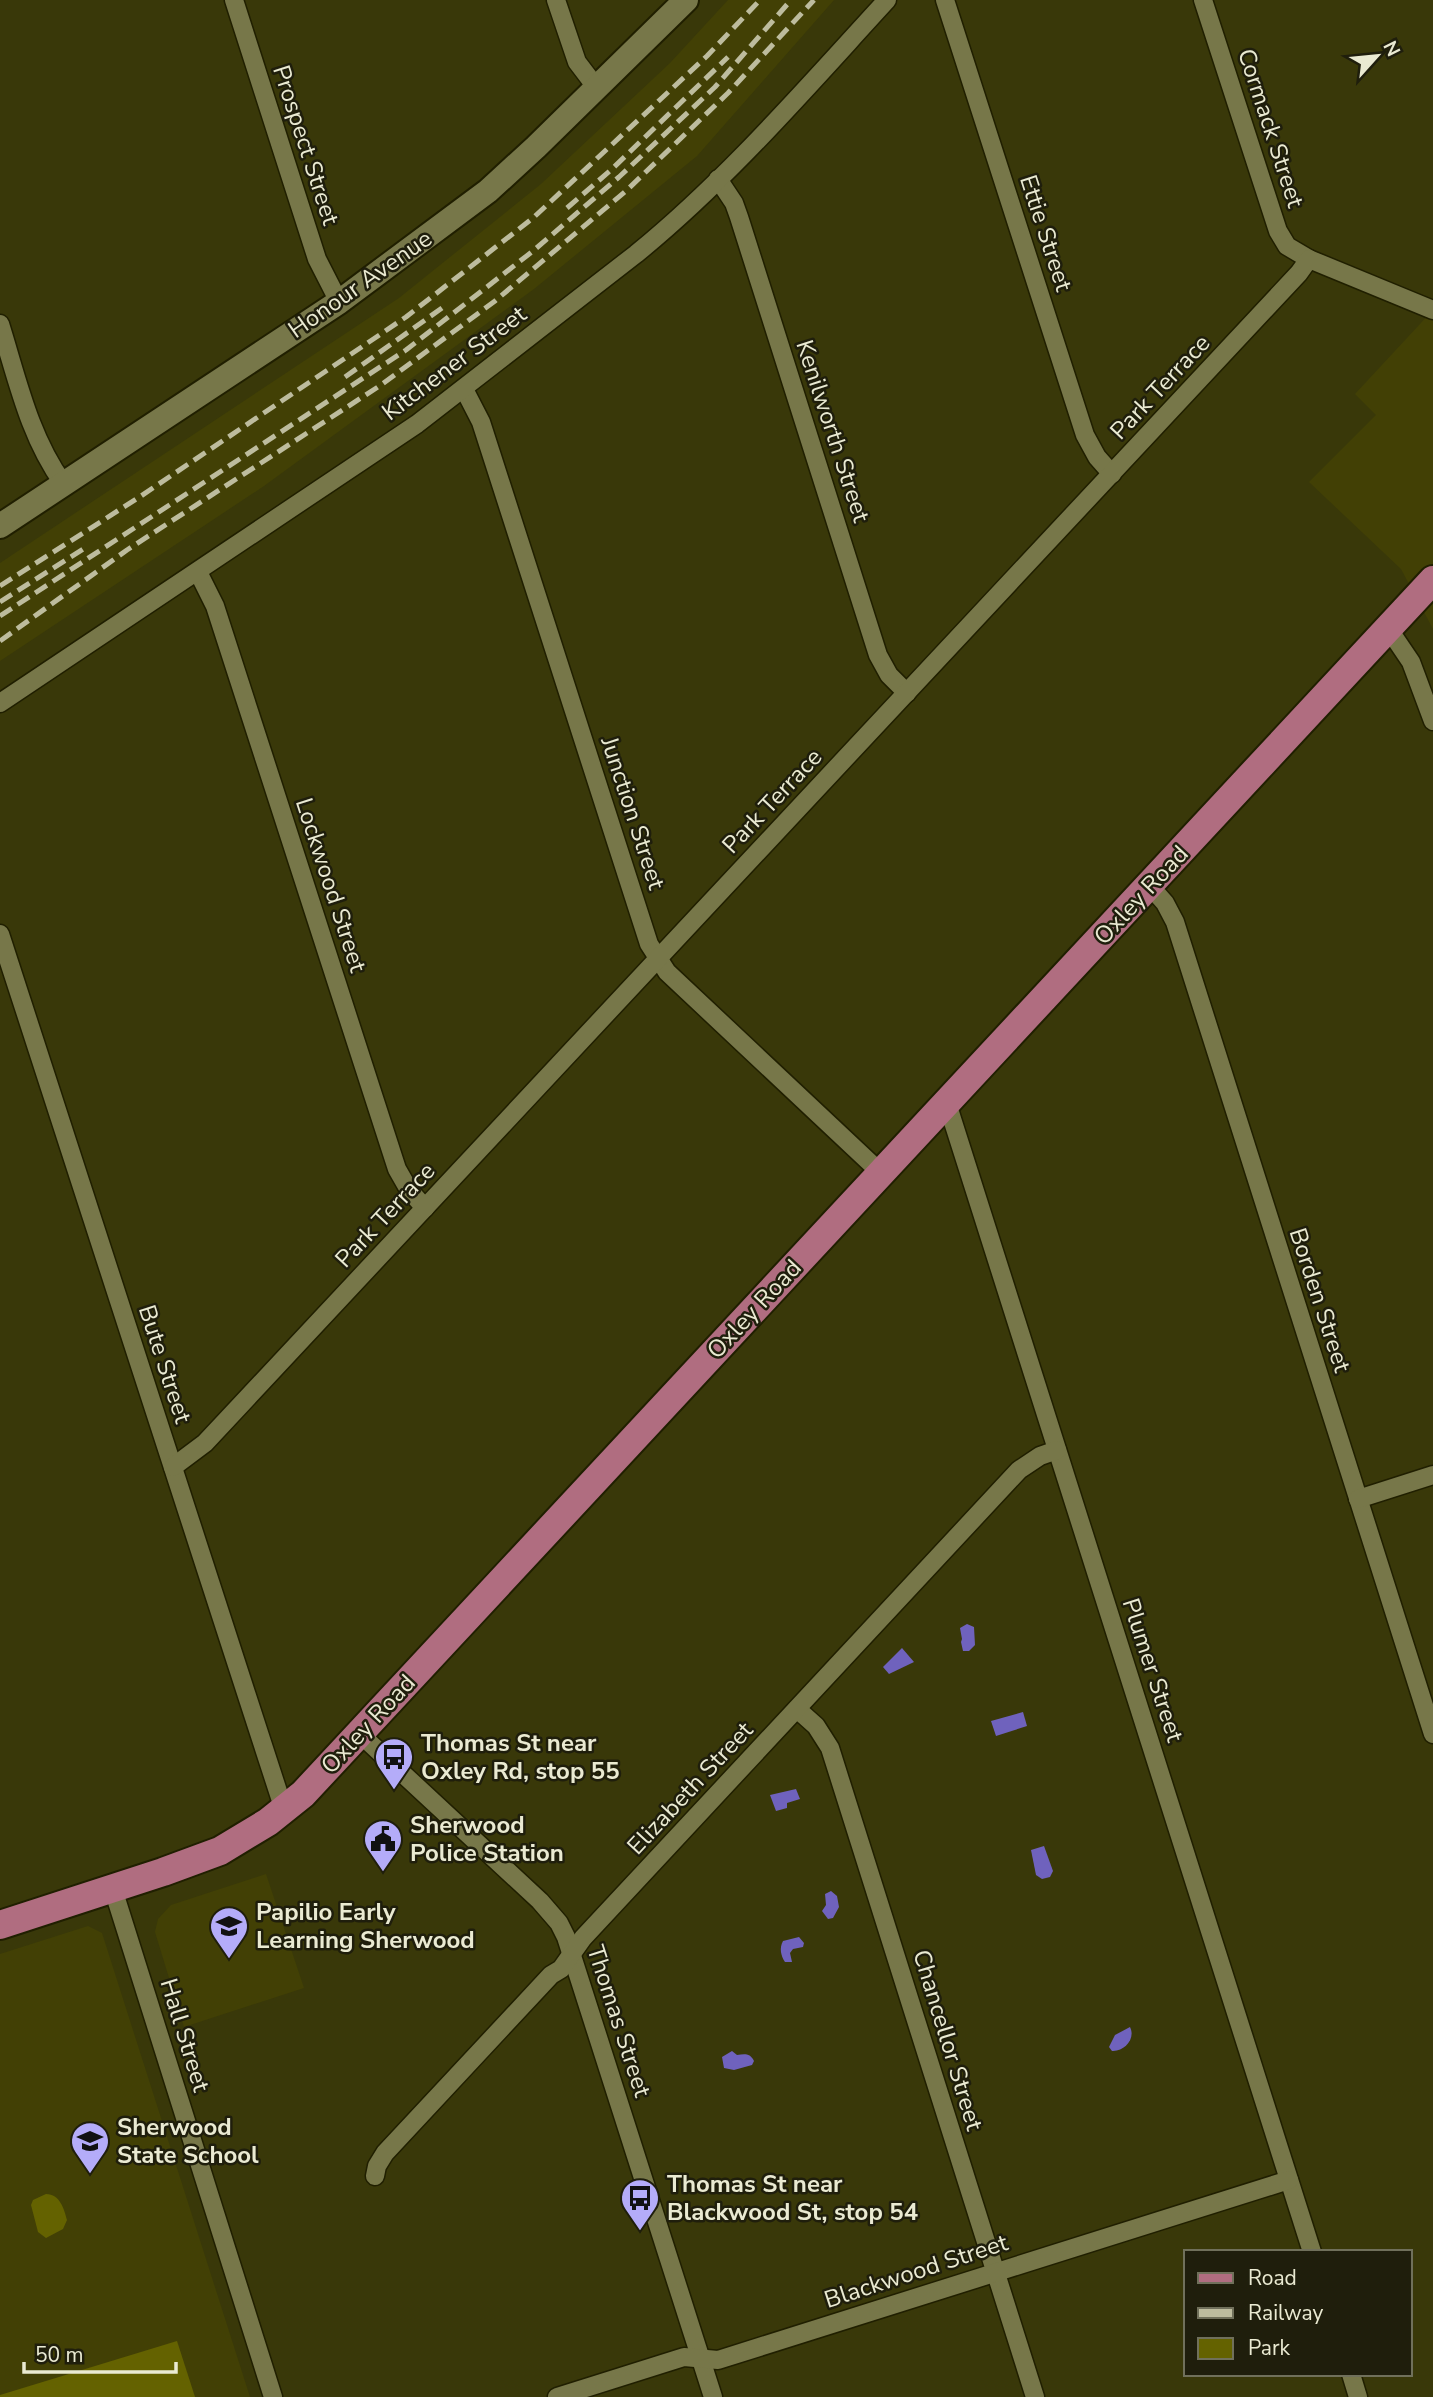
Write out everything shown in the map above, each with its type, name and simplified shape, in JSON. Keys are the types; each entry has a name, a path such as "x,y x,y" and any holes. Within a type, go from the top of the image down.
{"main road":[{"name":"Oxley Road","path":"0,1925 220,1851 284,1810 359,1733 1433,580"}],"street":[{"name":"Prospect Street","path":"234,0 317,259 339,302"},
{"path":"556,0 577,61 596,87"},
{"name":"Honour Avenue","path":"0,526 339,302 488,191 686,0"},
{"name":"Kitchener Street","path":"0,703 417,424 670,226 887,0"},
{"name":"Ettie Street","path":"944,0 1085,435 1097,457 1112,474"},
{"name":"Cormack Street","path":"1203,0 1278,231 1287,246 1309,259"},
{"name":"Kenilworth Street","path":"718,179 734,203 739,217 878,655 889,675 907,693"},
{"path":"1309,259 1433,310"},
{"name":"Park Terrace","path":"173,1467 205,1443 1112,474 1309,259"},
{"path":"0,324 37,440 63,483"},
{"name":"Junction Street","path":"464,389 481,422 649,944 667,972 881,1173"},
{"name":"Lockwood Street","path":"198,572 219,619 397,1169 409,1190 425,1208"},
{"path":"1388,628 1411,662 1433,721"},
{"name":"Borden Street","path":"1150,886 1165,903 1175,922 1433,1734"},
{"name":"Bute Street","path":"0,934 284,1810"},
{"name":"Plumer Street","path":"947,1103 1311,2250"},
{"name":"Elizabeth Street","path":"375,2176 377,2166 385,2153 551,1975 561,1969 583,1938 1019,1470 1040,1456 1057,1450"},
{"path":"1358,1499 1433,1475"},
{"name":"Chancellor Street","path":"797,1709 816,1726 830,1748 1035,2397"},
{"name":"Thomas Street","path":"359,1733 540,1901 559,1923 572,1953 713,2397"},
{"name":"Hall Street","path":"113,1889 273,2397"},
{"name":"Blackwood Street","path":"557,2397 684,2357 718,2360 1289,2180"},
{"path":"1351,2376 1358,2397"}],"shaded area":[{"path":"728,0 834,0 697,156 534,289 264,486 0,661 0,563 399,298 541,184 670,63"},
{"path":"1433,310 1433,629 1401,569 1309,482 1376,415 1355,394"},
{"path":"967,1624 974,1627 975,1645 969,1651 963,1651 960,1628"},
{"path":"902,1648 914,1662 889,1674 883,1667"},
{"path":"1023,1712 1027,1726 996,1736 991,1721"},
{"path":"796,1789 800,1799 787,1803 787,1808 776,1811 770,1795"},
{"path":"1044,1846 1053,1871 1050,1877 1042,1879 1036,1875 1031,1850"},
{"name":"Papilio Early Learning Sherwood","path":"266,1874 304,1988 184,2027 155,1932 158,1919 171,1905"},
{"path":"831,1891 837,1896 839,1907 833,1918 828,1919 822,1911 826,1905 825,1894"},
{"name":"Sherwood State School","path":"88,1926 102,1933 250,2397 0,2397 0,1954"},
{"path":"799,1937 804,1943 803,1947 793,1949 790,1953 792,1962 785,1962 781,1952 783,1941"},
{"path":"1130,2027 1128,2044 1112,2051 1109,2047 1115,2035"},
{"path":"732,2051 737,2055 745,2054 751,2057 754,2061 752,2065 734,2070 724,2068 722,2057"}],"green space":[{"path":"46,2194 58,2199 67,2220 63,2229 46,2238 38,2232 31,2205 33,2200"},
{"path":"177,2341 195,2397 0,2397 0,2395"}],"railway":[{"path":"0,586 138,498 406,317 533,218 707,56 760,0"},
{"path":"0,616 406,350 533,251 619,177 715,87 791,0"},
{"path":"0,641 127,550 381,385 495,301 627,190 728,93 814,0"},
{"path":"567,208 612,169 728,57"},
{"path":"345,377 442,308"},
{"path":"0,602 88,546"}],"place":[{"name":"Thomas St near Oxley Rd, stop 55","path":"394,1791"},
{"name":"Sherwood Police Station","path":"383,1873"},
{"name":"Papilio Early Learning Sherwood","path":"229,1960"},
{"name":"Sherwood State School","path":"90,2175"},
{"name":"Thomas St near Blackwood St, stop 54","path":"640,2232"}]}
